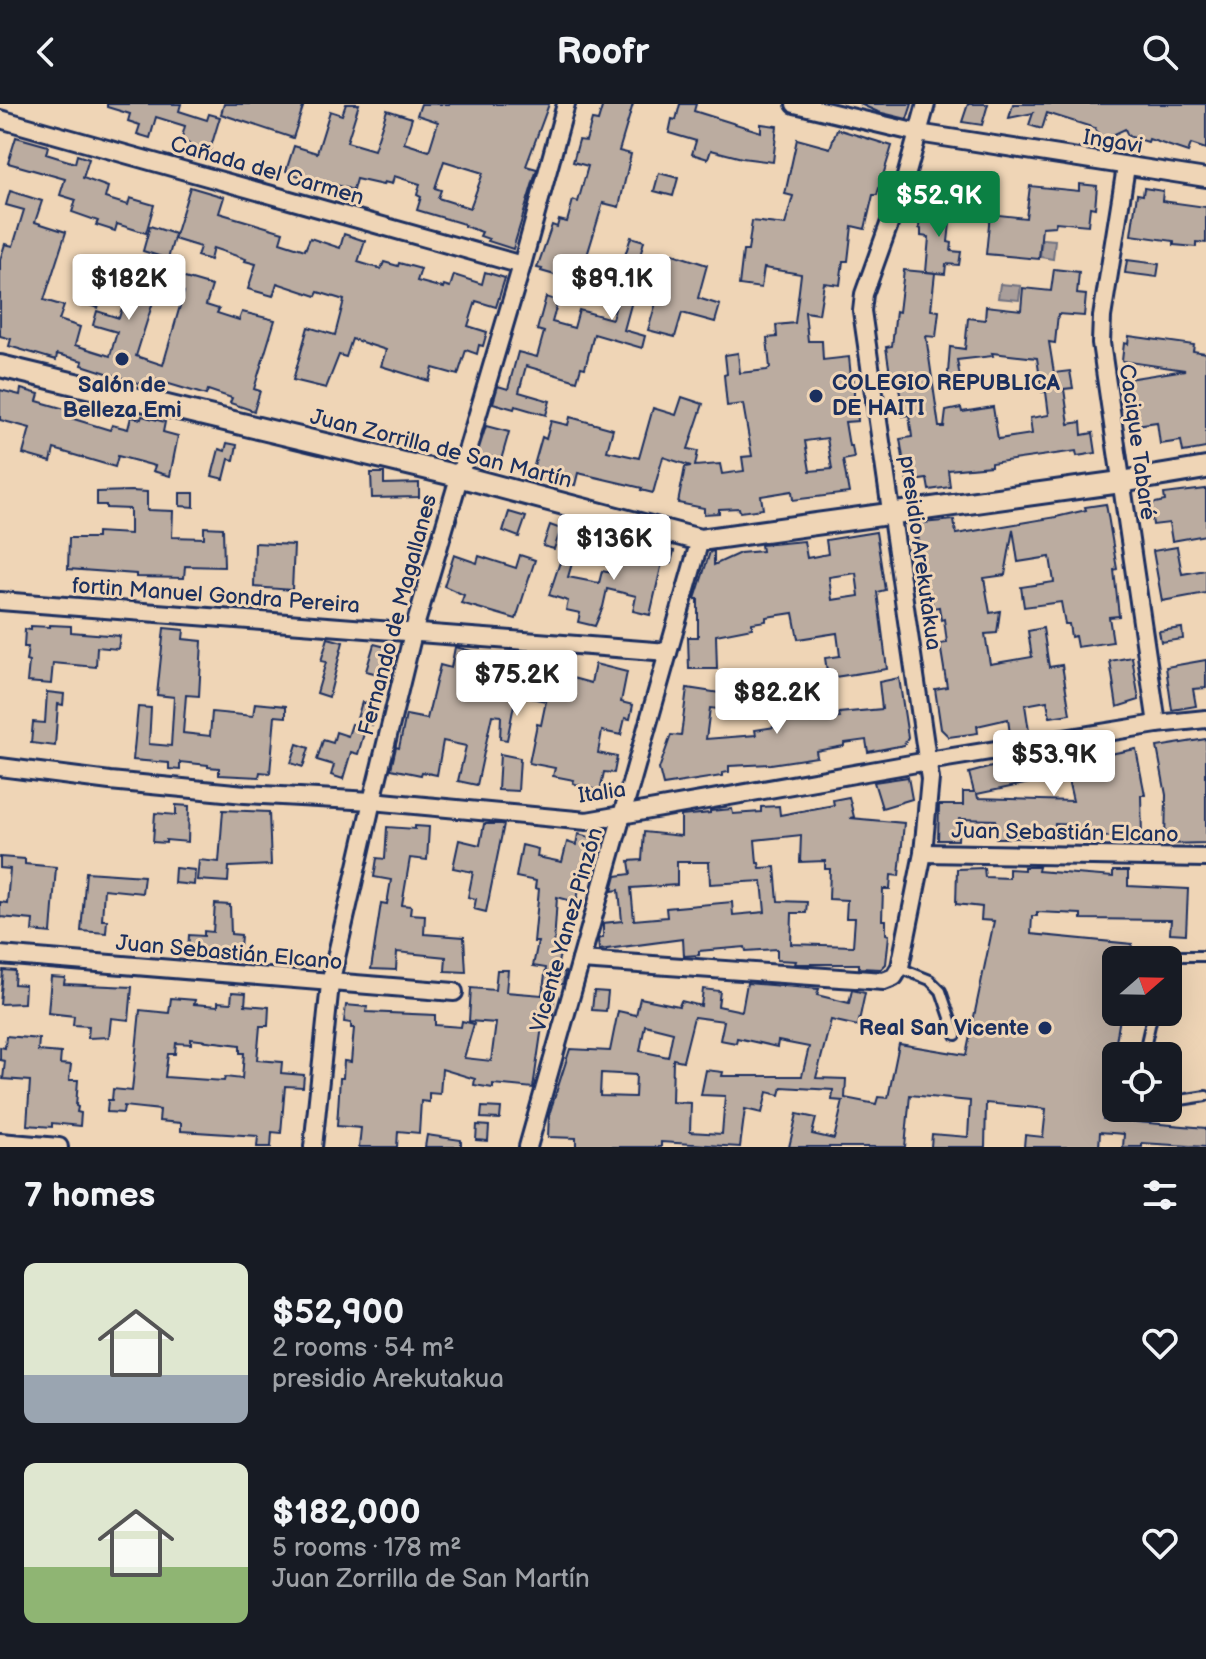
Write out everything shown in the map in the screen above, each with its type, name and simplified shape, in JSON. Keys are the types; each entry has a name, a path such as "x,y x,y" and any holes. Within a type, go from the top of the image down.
{"street":[{"name":"Fernando de Magallanes","path":"313,1147 330,984 372,801 413,633 522,265 566,104"},
{"name":"Ingavi","path":"795,104 918,133 1206,178"},
{"name":"presidio Arekutakua","path":"900,967 923,853 930,779 862,311 864,294 905,180 926,104"},
{"name":"Cañada del Carmen","path":"0,119 522,265"},
{"name":"Cacique Tabaré","path":"1126,167 1102,317 1101,343 1157,724"},
{"name":"Juan Zorrilla de San Martín","path":"0,366 458,476 700,540 1206,468"},
{"name":"Vicente Yanez Pinzón","path":"528,1147 700,540"},
{"name":"fortin Manuel Gondra Pereira","path":"0,601 668,652"},
{"name":"Italia","path":"0,767 245,794 372,801 587,821 928,761 1206,719"},
{"name":"Juan Sebastián Elcano","path":"923,853 1206,858"},
{"name":"Juan Sebastián Elcano","path":"0,955 454,992"},
{"path":"581,960 884,981 894,977 900,967"},
{"path":"0,1142 59,1147"}],"lane":[{"path":"1182,956 1206,956"},
{"path":"900,967 937,985 956,1035"},
{"path":"1182,1100 1206,1096"}],"shaded area":[{"path":"1042,239 1055,240 1053,259 1040,257"},
{"path":"1000,284 1021,286 1019,300 998,298"}],"building":[{"path":"107,104 181,104 179,111 207,120 209,114 220,117 210,150 181,141 185,126 156,117 150,138 137,134 140,125 128,121 130,114 107,107"},
{"path":"224,104 304,104 293,138 221,114"},
{"path":"346,104 359,104 347,142 374,150 387,110 412,118 404,143 429,151 438,122 417,115 421,104 549,104 526,166 537,169 513,249 488,241 480,236 482,232 464,224 417,210 421,197 417,195 420,184 394,176 392,184 356,179 353,190 333,184 331,189 286,171 294,146 317,153 330,111 342,115","holes":["444,161 483,173 470,208 438,198 441,190 435,188"]},
{"path":"603,104 633,104 619,151 631,154 619,207 603,203 579,282 537,268 552,225 557,227 559,220 567,222 573,200 578,202 588,166 573,162 579,140 586,141 592,120 598,121"},
{"path":"680,104 696,104 694,111 761,132 761,124 777,126 773,162 711,150 708,159 692,154 696,141 669,133"},
{"path":"860,104 912,104 907,119"},
{"path":"968,104 988,104 982,125 962,122"},
{"path":"1013,104 1206,104 1206,149 1191,144 1188,152 1149,139 1148,142 1128,136 1125,129 1102,140 1095,128 1047,113 1042,129 1029,125 1033,113 1009,118"},
{"path":"837,129 892,146 877,195 873,195 865,229 852,226 848,261 843,261 840,285 824,283 819,314 805,312 808,341 822,341 823,360 849,357 851,377 854,376 854,408 857,408 858,421 845,422 854,458 843,460 849,493 793,500 792,491 761,496 763,509 740,512 739,508 719,509 719,513 704,514 704,508 678,503 685,467 691,466 663,457 653,493 578,473 575,485 531,476 542,437 546,439 551,421 568,425 570,417 613,429 607,451 639,458 653,408 676,415 682,397 703,404 688,449 698,451 695,466 720,464 722,474 744,471 742,457 752,456 743,404 727,406 725,355 738,353 740,373 770,368 767,338 777,337 776,325 795,323 801,274 764,268 761,288 739,285 743,251 748,251 752,221 785,225 793,196 785,194 797,139 830,148","holes":["827,438 832,469 810,471 805,441"]},
{"path":"16,137 48,146 46,154 75,163 77,155 89,159 83,178 108,187 105,198 128,205 130,198 154,205 146,233 117,224 115,231 72,212 76,200 60,195 65,179 8,163"},
{"path":"659,173 678,178 673,196 654,191"},
{"path":"1079,184 1097,186 1095,208 1090,207 1088,225 1056,222 1055,226 1042,227 1039,259 986,254 990,214 1026,218 1030,186 1079,191"},
{"path":"190,187 224,197 219,213 283,232 280,242 305,250 310,238 340,248 344,234 365,241 358,262 381,269 384,262 421,269 417,281 443,288 444,285 450,287 454,275 482,284 485,272 505,278 496,307 476,301 468,326 487,332 483,346 479,345 477,354 466,350 458,375 433,368 429,381 381,366 386,350 352,339 346,357 339,355 326,388 293,380 308,327 335,335 344,300 318,292 316,296 277,283 273,296 248,289 256,264 213,248 210,260 197,256 200,247 174,239"},
{"path":"1144,188 1163,191 1162,201 1206,207 1206,243 1196,242 1196,247 1174,245 1174,241 1131,235 1137,194 1143,195"},
{"path":"10,191 42,201 35,222 66,232 44,300 64,306 59,320 80,327 75,345 110,356 117,332 93,325 97,311 119,318 132,275 159,283 136,356 163,365 184,292 160,285 167,261 181,265 178,276 212,286 206,305 219,309 217,313 239,320 242,312 275,320 254,389 260,391 254,411 230,403 232,398 208,390 206,395 149,378 147,386 82,365 83,361 57,354 56,360 9,346 11,339 0,336 0,260 5,244 13,246 24,210 6,205"},
{"path":"931,203 952,205 948,242 952,243 951,251 961,252 959,265 946,264 945,274 926,272 929,237 921,236 919,228 920,215 930,216"},
{"path":"150,226 175,234 168,259 143,251"},
{"path":"631,237 644,241 638,264 665,272 670,253 707,265 698,298 720,305 715,322 682,313 675,337 648,330 658,296 635,290 624,330 645,336 642,348 594,334 585,368 581,367 577,381 526,366 519,392 550,401 546,415 493,403 498,386 508,389 518,352 537,357 544,332 537,330 546,297 558,301 552,322 574,328 579,310 612,319 620,293 610,290 615,273 619,274"},
{"path":"1127,260 1159,264 1157,277 1125,273"},
{"path":"1054,269 1079,272 1077,294 1086,295 1084,316 1058,314 1055,343 1049,342 1054,373 1070,371 1073,388 1064,389 1069,424 1081,422 1082,435 1093,433 1096,453 1077,456 1076,451 948,470 950,487 929,490 927,479 907,482 900,439 912,437 909,415 903,416 897,373 890,374 886,347 892,346 904,270 935,273 931,310 939,311 936,337 926,336 939,427 944,427 946,411 993,407 998,439 1032,434 1030,418 1049,415 1037,358 992,353 993,356 957,360 961,383 947,386 950,347 965,349 968,318 985,320 986,306 1021,310 1023,288 1051,291"},
{"path":"92,286 103,290 98,308 86,304"},
{"path":"1129,336 1194,345 1193,351 1206,353 1206,448 1183,452 1181,441 1160,444 1157,422 1129,426 1121,380 1185,370 1122,361 1124,343 1128,344"},
{"path":"21,389 39,394 37,401 65,409 64,416 110,430 112,425 128,429 131,417 141,419 142,416 165,422 163,432 178,436 170,476 153,471 155,466 118,456 115,467 54,449 51,462 23,454 30,428 0,420 0,390 20,395"},
{"path":"486,426 509,432 501,460 492,457 489,468 474,464"},
{"path":"227,443 237,445 234,460 229,459 224,479 212,476 219,449 225,451"},
{"path":"371,473 384,473 384,484 419,483 419,497 372,498"},
{"path":"1206,489 1206,535 1172,541 1169,523 1153,525 1150,504 1165,501 1164,494"},
{"path":"97,492 147,492 147,510 173,511 172,537 204,538 204,527 223,528 224,567 185,566 184,578 136,577 136,574 68,569 69,538 97,538 97,532 130,534 130,509 97,505"},
{"path":"180,493 194,493 194,507 180,506"},
{"path":"1106,504 1117,569 1114,570 1119,616 1109,617 1113,642 1077,647 1069,624 1065,624 1061,602 1024,607 1021,587 1054,582 1050,557 1018,562 1013,529 1005,575 984,578 990,613 1000,611 997,633 985,634 990,664 1032,657 1028,631 1043,628 1049,667 1062,665 1070,714 1050,717 1047,701 1025,705 1029,731 1010,734 1008,719 977,726 978,733 949,737 941,729 935,689 947,687 940,644 947,643 944,619 941,620 939,607 933,608 931,598 922,599 920,573 924,572 918,538 914,538 911,524 954,520 956,534 1056,517"},
{"path":"509,512 526,517 519,537 503,531"},
{"path":"550,525 561,529 554,549 543,546"},
{"path":"876,532 885,590 877,592 887,669 828,678 825,658 840,656 837,633 798,639 793,613 766,617 766,621 752,623 752,628 716,635 717,669 689,669 688,637 698,637 698,599 695,599 710,552 714,551 714,565 740,553 762,551 761,545 804,541 807,558 828,554 826,540","holes":["856,573 859,596 832,600 829,577"]},
{"path":"650,542 671,547 670,550 674,551 671,563 662,563 650,615 633,611 636,596 607,589 595,626 578,622 580,613 566,610 568,601 549,595 562,556 573,560 568,577 599,583 602,571 612,573 621,544 648,553"},
{"path":"255,543 294,545 292,590 254,587"},
{"path":"1177,547 1182,574 1206,570 1206,593 1162,601 1153,551"},
{"path":"454,555 477,563 479,556 516,568 520,555 535,560 516,619 461,603 464,595 444,586"},
{"path":"71,626 71,632 120,636 118,649 97,647 96,667 53,663 51,684 27,682 29,662 26,661 28,647 24,647 25,629"},
{"path":"164,628 184,630 183,639 202,641 199,696 186,695 183,733 210,736 212,712 253,716 255,703 286,706 286,717 275,716 270,773 260,772 259,777 219,775 219,768 208,765 180,762 180,770 169,769 169,763 133,760 138,707 151,708 149,744 171,746 174,697 157,695"},
{"path":"1182,628 1183,639 1161,642 1159,631"},
{"path":"328,638 343,642 329,697 317,693 326,662 321,661"},
{"path":"374,644 390,648 382,675 366,671"},
{"path":"455,647 532,667 532,663 551,668 550,672 591,683 595,664 627,672 621,702 633,705 630,719 625,718 621,735 602,731 598,753 617,757 614,773 604,772 600,791 573,783 574,780 553,776 555,768 529,763 537,724 541,725 546,701 516,695 507,740 500,739 501,716 492,715 477,785 458,781 466,746 443,741 437,775 391,769 406,715 427,719 440,665 451,668"},
{"path":"1132,657 1139,700 1117,707 1110,661"},
{"path":"1206,660 1206,688 1193,689 1196,706 1172,710 1166,667"},
{"path":"899,678 908,737 904,745 868,752 866,740 844,743 844,746 816,751 817,757 729,766 729,772 722,773 722,776 663,785 659,769 671,735 681,736 687,688 720,693 718,709 710,708 706,739 756,735 755,730 775,727 771,700 793,696 796,717 810,715 811,722 840,718 839,713 882,709 879,682"},
{"path":"757,679 761,699 749,701 746,680"},
{"path":"47,692 64,694 63,705 58,704 55,746 31,743 33,722 45,723"},
{"path":"362,702 377,707 372,725 367,723 358,754 351,752 343,779 331,775 334,765 317,760 323,740 333,743 336,732 348,736"},
{"path":"1206,739 1206,843 1165,844 1166,795 1157,747"},
{"path":"297,744 309,748 303,767 291,763"},
{"path":"1136,749 1145,795 1141,795 1142,836 1092,837 1092,834 1077,833 1077,825 1055,824 1054,838 996,838 996,820 959,819 958,840 938,840 939,805 963,805 963,792 974,792 969,773 1003,764 1005,771 1078,754 1079,757 1093,754 1094,757","holes":["1067,775 1073,801 978,798 977,794"]},
{"path":"500,754 520,758 518,791 498,790"},
{"path":"908,777 912,799 882,808 874,782"},
{"path":"849,797 854,817 850,818 904,823 899,876 891,875 890,889 883,889 882,920 886,920 886,934 889,935 886,964 881,969 859,968 859,964 795,964 796,961 777,960 777,949 746,951 745,947 699,951 699,955 684,956 683,939 599,950 598,939 603,937 603,923 622,921 619,890 612,891 616,876 631,874 629,861 642,860 644,832 681,836 681,816 732,809 733,814 761,812 761,807 779,806 780,815 834,805 833,800","holes":["801,835 800,862 825,861 825,869 830,869 829,899 847,900 846,918 855,918 853,946 791,944 792,913 806,913 807,902 778,901 775,867 760,868 755,840","677,862 709,862 710,884 762,881 765,912 733,915 732,902 666,908 667,917 634,920 631,888 677,885"]},
{"path":"176,805 189,806 188,842 153,842 155,813 176,815"},
{"path":"223,810 269,812 271,865 229,867 228,882 197,880 199,860 219,862"},
{"path":"484,824 504,824 486,912 474,909 476,899 468,897 473,872 453,868 459,840 480,845"},
{"path":"415,826 429,827 427,860 410,858 402,905 411,906 410,914 425,915 424,934 464,937 466,972 445,971 446,957 397,952 396,970 371,969 381,903 387,904 391,880 374,877 377,858 385,859 387,827 415,829"},
{"path":"578,834 593,838 576,902 557,897 554,945 562,946 556,971 565,972 563,984 555,983 553,1014 544,1013 533,1088 474,1085 475,1079 442,1069 440,1094 429,1093 429,1102 421,1101 419,1133 398,1131 397,1147 359,1147 361,1128 337,1126 340,1078 343,1078 344,1061 351,1062 354,1028 351,1028 351,1023 344,1022 346,1005 367,1007 366,1012 435,1015 435,1025 461,1027 462,1021 474,1024 464,1058 491,1061 496,1023 469,1021 471,988 495,990 497,970 508,970 506,992 542,995 546,968 533,966 538,942 534,942 539,889 535,888 536,881 516,877 522,845 538,849 537,857 562,862 567,842 576,845"},
{"path":"0,857 25,859 25,864 56,867 51,933 32,931 33,920 0,917 0,902 7,903 10,869 0,868"},
{"path":"1039,867 1038,871 1113,877 1113,871 1128,871 1128,886 1188,889 1186,934 1170,933 1171,920 1081,919 1081,914 1037,912 1037,916 1032,916 1031,934 1132,944 1102,946 1102,1026 1119,1026 1116,1042 1102,1042 1102,1122 1206,1128 1206,1147 1142,1143 1142,1147 1123,1147 1124,1134 1100,1132 1099,1147 1024,1147 1025,1135 1043,1137 1046,1109 986,1103 985,1147 931,1147 932,1134 968,1137 970,1101 910,1095 905,1147 789,1147 797,1114 816,1118 812,1134 834,1139 843,1101 832,1100 833,1090 782,1087 780,1095 767,1092 762,1113 745,1109 740,1147 661,1142 661,1147 576,1147 576,1138 548,1137 549,1115 570,1049 610,1051 618,1011 636,1015 640,998 679,1006 681,1001 701,1006 703,989 720,991 718,1006 742,1011 747,983 819,989 817,995 849,1003 852,990 865,993 858,1026 831,1020 816,1078 846,1079 845,1098 876,1104 878,1097 888,1098 899,1044 966,1055 994,921 981,920 982,907 956,904 957,869 984,868 985,877 1009,878 1009,869","holes":["694,1017 724,1021 720,1040 736,1043 737,1038 777,1047 778,1041 809,1047 802,1076 722,1076 723,1072 706,1070 701,1095 725,1096 722,1134 690,1132 691,1103 672,1102 673,1059 683,1061","645,1025 673,1032 668,1057 640,1051","601,1073 636,1075 635,1097 600,1096"]},
{"path":"175,868 195,870 194,885 174,883"},
{"path":"86,872 144,876 142,893 104,889 102,920 107,920 106,933 81,931"},
{"path":"215,904 230,905 231,934 241,935 240,948 234,948 233,954 188,951 189,935 204,936 204,931 213,932"},
{"path":"3,970 15,971 14,984 25,985 24,1003 0,1004"},
{"path":"51,977 65,978 64,984 132,987 129,1020 111,1018 109,1037 88,1038 89,1026 73,1025 74,1016 48,1013"},
{"path":"594,991 608,992 606,1011 592,1010"},
{"path":"232,992 246,993 245,1005 269,1007 268,1026 260,1026 257,1060 282,1062 281,1073 304,1075 303,1087 285,1086 281,1133 272,1132 271,1147 257,1147 258,1136 181,1131 181,1123 159,1121 160,1110 124,1106 123,1113 107,1112 113,1089 132,1091 140,1010 169,1013 171,998 218,1006 218,1002 231,1003","holes":["191,1039 240,1045 240,1053 244,1053 242,1079 225,1077 224,1081 165,1077 168,1054 175,1054 176,1043 191,1044"]},
{"path":"6,1036 39,1039 38,1051 61,1053 60,1064 71,1065 69,1080 78,1080 76,1106 77,1112 81,1113 80,1126 52,1123 52,1127 27,1125 30,1081 3,1079 5,1061 0,1060 0,1047 5,1048"},
{"path":"482,1107 501,1108 500,1119 481,1118"},
{"path":"477,1125 489,1126 488,1141 476,1140"},
{"path":"427,1135 461,1140 461,1147 425,1147"}],"place":[{"name":"Salón de Belleza Emi","path":"122,359"},
{"name":"COLEGIO REPUBLICA DE HAITI","path":"816,396"},
{"name":"Real San Vicente","path":"1045,1028"}]}
